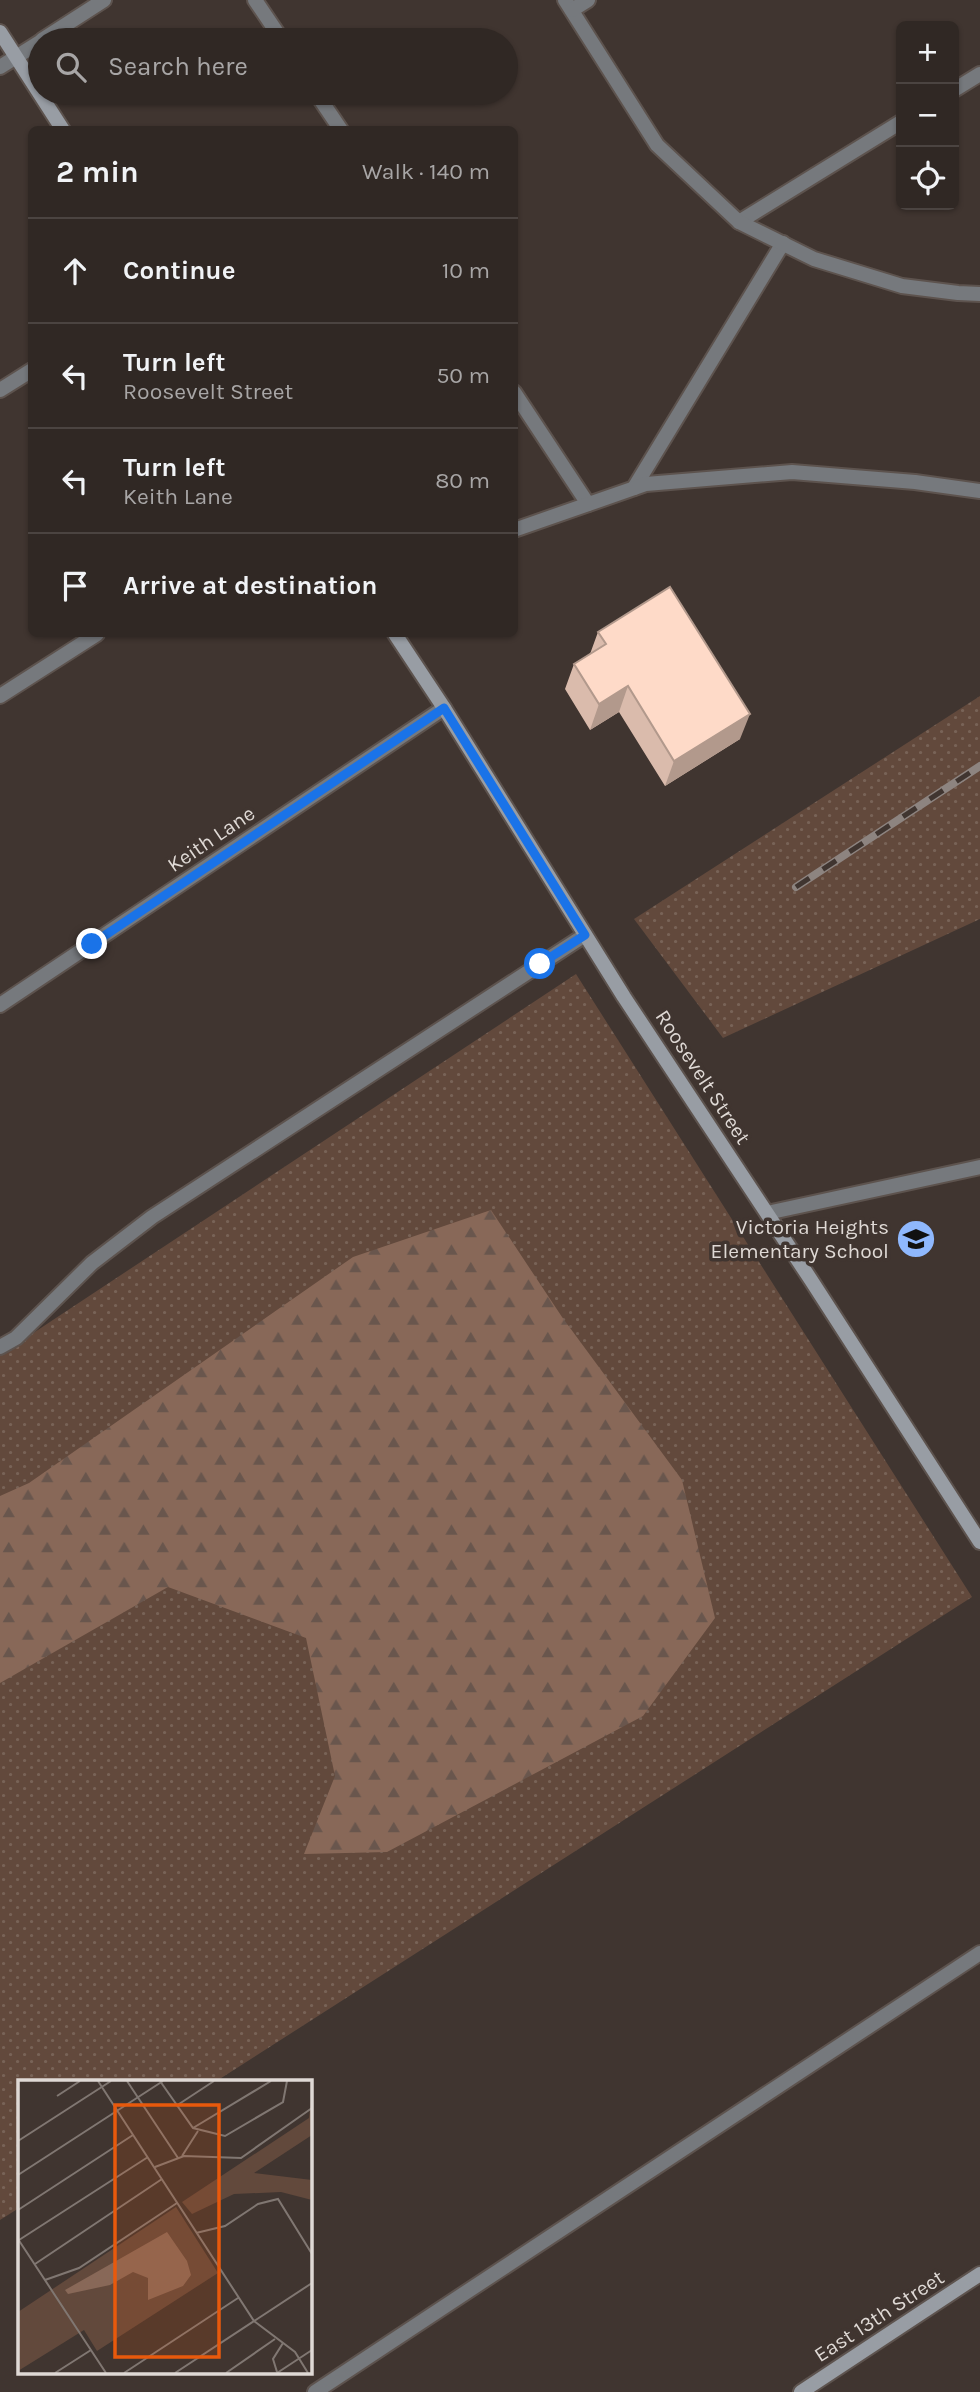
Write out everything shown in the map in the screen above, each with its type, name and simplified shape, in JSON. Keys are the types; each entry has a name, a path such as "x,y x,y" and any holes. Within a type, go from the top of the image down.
{"street":[{"path":"61,28 104,0"},
{"path":"255,0 274,28"},
{"path":"588,0 569,5 657,145 739,222 814,259 902,286 980,294"},
{"path":"0,32 28,76"},
{"path":"0,67 28,49"},
{"path":"959,87 980,74"},
{"path":"46,105 59,126"},
{"path":"324,105 338,126"},
{"path":"739,222 896,125"},
{"path":"634,488 783,243"},
{"path":"0,390 28,372"},
{"path":"518,398 589,504"},
{"path":"518,529 646,484 792,472 915,482 980,491"},
{"path":"0,696 92,637"},
{"name":"Roosevelt Street","path":"397,637 585,935 980,1542"},
{"name":"Keith Lane","path":"0,1005 444,708"},
{"path":"0,1346 16,1338 92,1263 152,1217 585,935"},
{"path":"767,1213 980,1167"},
{"path":"315,2392 980,1953"},
{"name":"East 13th Street","path":"802,2392 980,2274"}],"shaded area":[{"path":"980,696 980,919 723,1038 634,919"},
{"path":"576,974 972,1597 218,2080 18,2080 18,2209 0,2220 0,1355"}],"green space":[{"path":"491,1210 562,1317 682,1480 715,1618 643,1716 387,1852 304,1854 335,1776 306,1638 168,1587 0,1683 0,1496 29,1483 353,1257"}],"building":[{"path":"670,587 750,714 674,761 628,686 599,704 574,664 606,644 598,632"}],"railway":[{"path":"796,887 980,766"}],"place":[{"name":"Victoria Heights Elementary School","path":"916,1239"}],"route":[{"path":"92,944 444,708 585,935 540,964"}]}
